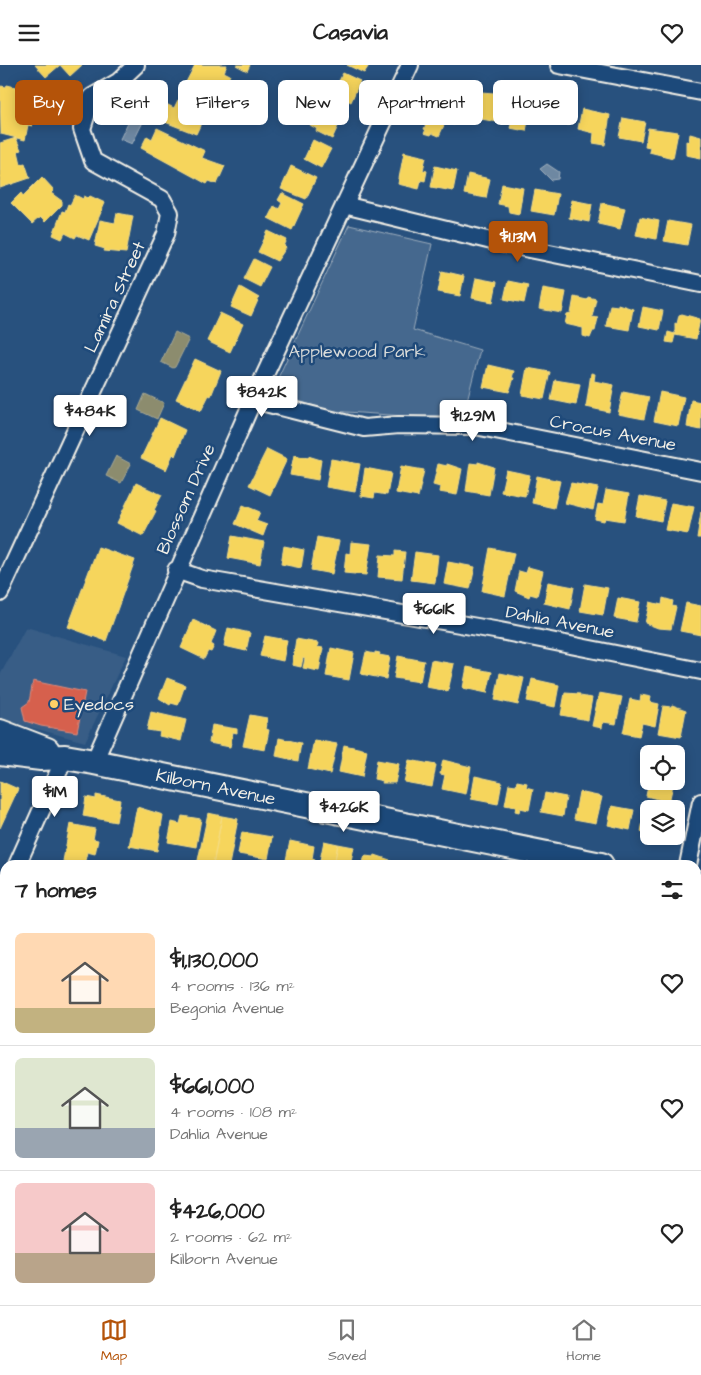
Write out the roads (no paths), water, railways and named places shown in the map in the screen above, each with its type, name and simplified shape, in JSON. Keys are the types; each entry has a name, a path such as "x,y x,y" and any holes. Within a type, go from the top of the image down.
{"street":[{"name":"Lamira Street","path":"0,593 166,234 170,213 162,199 93,161 82,129 92,97 118,82 136,65"},
{"name":"Blossom Drive","path":"94,762 176,570 252,400 410,65"},
{"path":"559,65 701,92"},
{"path":"344,205 500,243 701,284"},
{"name":"Crocus Avenue","path":"252,400 364,428 400,425 475,426 701,471"},
{"name":"Dahlia Avenue","path":"176,570 202,579 500,631 701,671"},
{"name":"Kilborn Avenue","path":"0,732 65,757 523,858 545,860"},
{"name":"Kilborn Avenue","path":"0,753 41,758 65,757"},
{"path":"18,860 65,757"},
{"path":"689,860 701,802"}],"place":[{"name":"Eyedocs","path":"54,704"}],"park label":[{"name":"Applewood Park","path":"357,351"}]}
